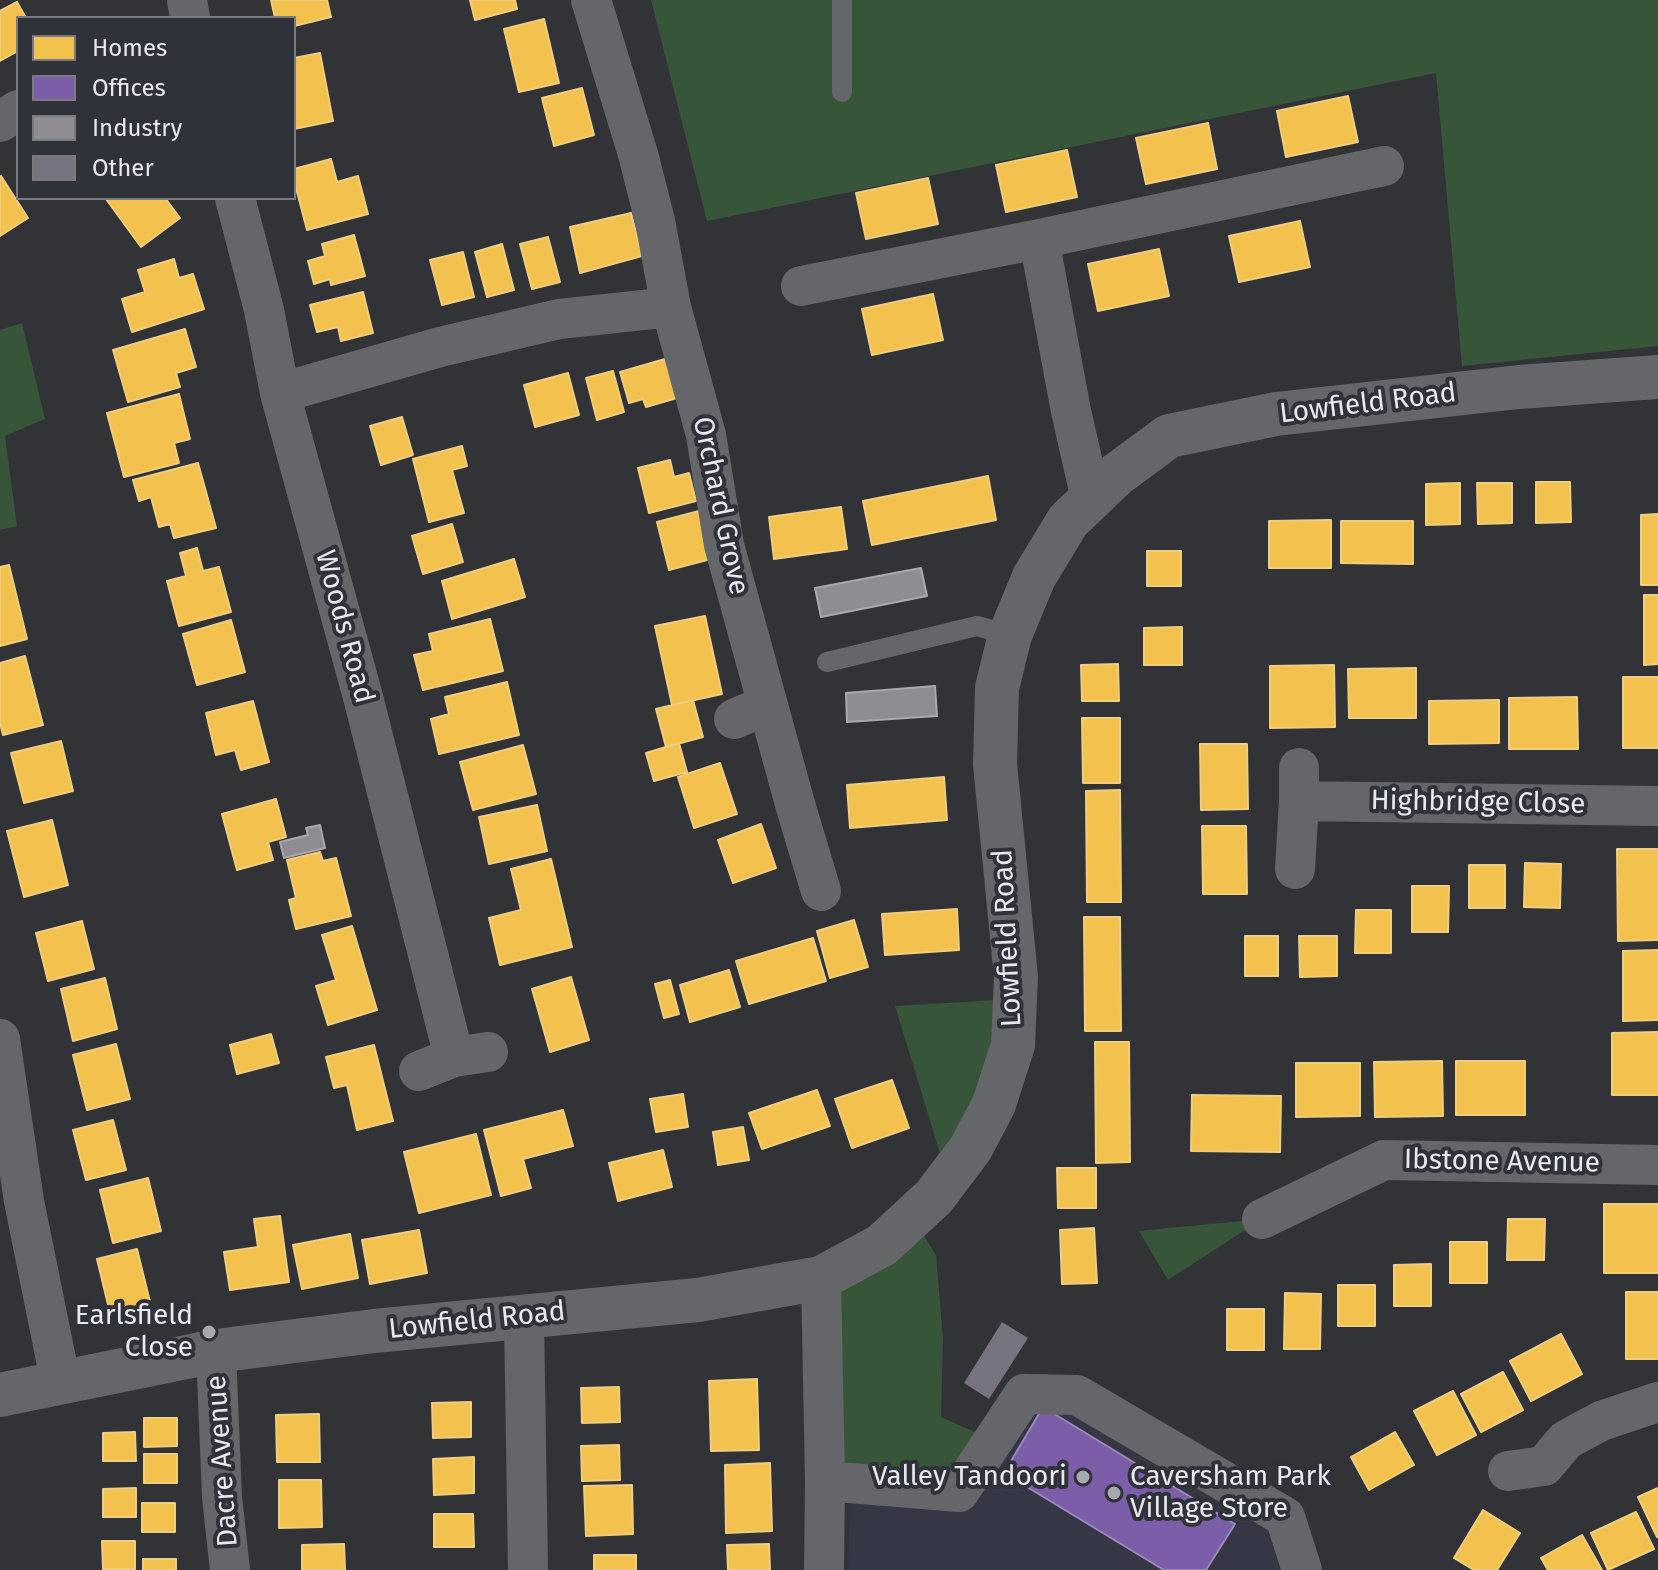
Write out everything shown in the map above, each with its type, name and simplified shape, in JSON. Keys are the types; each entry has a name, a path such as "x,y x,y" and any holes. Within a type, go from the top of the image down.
{"street":[{"name":"Orchard Grove","path":"591,0 638,154 655,221 671,307 706,435 751,712 821,891"},
{"path":"801,286 1384,166"},
{"name":"Woods Road","path":"236,200 264,310 280,393 363,697 454,1060"},
{"path":"1039,239 1091,499"},
{"path":"280,393 440,347 559,319 671,307"},
{"name":"Lowfield Road","path":"0,1395 216,1351 374,1331 698,1300 821,1278 882,1245 934,1197 971,1148 994,1104 1013,1045 1016,977 995,764 997,688 1010,635 1034,577 1068,521 1116,475 1169,436 1276,414 1519,387 1658,377"},
{"name":"Highbridge Close","path":"1295,869 1299,785 1658,806"},
{"path":"0,1039 24,1201 61,1384"},
{"name":"Ibstone Avenue","path":"1262,1219 1384,1160 1658,1165"},
{"path":"821,1278 824,1570"},
{"path":"524,1316 528,1570"},
{"name":"Dacre Avenue","path":"216,1351 222,1497 230,1570"},
{"path":"825,1481 959,1492 1024,1394 1077,1395 1285,1517 1302,1570"},
{"path":"1508,1471 1544,1466 1566,1440 1601,1421 1658,1402"}],"lane":[{"path":"842,0 842,92"},
{"path":"827,662 977,626 1010,635"}],"shaded area":[{"path":"1022,1380 1088,1383 1320,1570 848,1570 851,1470 958,1472"}],"green space":[{"path":"651,0 1658,0 1658,346 1462,366 1436,73 707,221"},
{"path":"22,323 45,419 5,436 17,526 0,530 0,330"},
{"path":"1014,999 948,1179 895,1006"},
{"path":"912,1217 936,1255 943,1339 941,1417 984,1436 959,1472 851,1470 824,1455 821,1278"},
{"path":"1262,1219 1168,1280 1139,1231"}],"building: Homes":[{"path":"271,0 327,0 331,17 296,26 296,16 275,16"},
{"path":"470,0 515,0 517,9 475,20"},
{"path":"17,2 25,16 16,16 16,52 0,61 0,11"},
{"path":"544,19 559,83 519,92 504,29"},
{"path":"320,53 333,121 296,129 296,58"},
{"path":"582,88 594,135 554,146 542,98"},
{"path":"1348,96 1358,142 1286,157 1277,111"},
{"path":"1208,123 1217,169 1146,184 1136,138"},
{"path":"1067,150 1077,197 1006,212 996,165"},
{"path":"331,159 337,182 358,176 368,214 307,230 296,188 296,168"},
{"path":"0,177 28,218 0,236"},
{"path":"928,178 938,224 866,239 856,193"},
{"path":"107,200 166,200 180,218 141,247"},
{"path":"631,213 642,256 580,273 570,227"},
{"path":"1300,221 1310,267 1239,282 1229,236"},
{"path":"354,235 365,276 331,285 330,279 314,284 308,261 325,256 322,244"},
{"path":"548,237 560,282 532,289 520,244"},
{"path":"502,244 514,290 487,297 475,252"},
{"path":"1159,249 1169,296 1098,311 1088,264"},
{"path":"463,252 474,297 442,305 430,260"},
{"path":"174,259 179,278 193,274 204,309 132,332 122,299 145,292 138,270"},
{"path":"363,292 373,333 341,341 338,327 317,332 310,305"},
{"path":"933,294 943,340 872,355 862,309"},
{"path":"185,329 196,367 176,373 180,387 128,402 113,350"},
{"path":"665,359 677,398 646,407 643,399 629,403 620,372"},
{"path":"613,371 624,412 597,420 586,378"},
{"path":"568,373 579,415 535,427 524,385"},
{"path":"179,394 190,439 174,443 179,463 124,477 107,413"},
{"path":"402,417 413,455 381,465 370,426"},
{"path":"462,446 467,466 452,470 464,513 429,522 413,459"},
{"path":"670,460 674,477 689,473 696,501 649,513 638,468"},
{"path":"198,463 216,528 174,538 170,524 159,527 151,497 139,501 133,480"},
{"path":"988,476 996,520 872,545 863,501"},
{"path":"1536,482 1570,482 1571,522 1536,523"},
{"path":"1460,483 1460,524 1426,525 1426,484"},
{"path":"1477,483 1512,483 1512,523 1478,524"},
{"path":"841,507 847,549 774,559 769,517"},
{"path":"699,511 711,559 669,570 657,522"},
{"path":"1658,514 1658,585 1641,585 1641,515"},
{"path":"1331,520 1331,568 1269,568 1269,521"},
{"path":"1341,521 1413,521 1413,564 1341,563"},
{"path":"452,524 463,562 423,574 412,536"},
{"path":"197,548 203,571 219,567 231,612 179,626 167,581 186,576 180,553"},
{"path":"1147,551 1181,551 1181,586 1147,586"},
{"path":"514,559 525,597 452,619 442,581"},
{"path":"9,565 27,639 0,646 0,567"},
{"path":"1644,595 1658,595 1658,664 1644,665"},
{"path":"705,616 722,694 672,705 655,626"},
{"path":"490,619 503,671 423,690 414,655 433,651 429,634"},
{"path":"231,620 245,672 197,685 183,634"},
{"path":"1182,627 1182,665 1144,665 1144,628"},
{"path":"25,656 43,725 3,735 0,723 0,663"},
{"path":"1118,664 1119,701 1082,701 1081,665"},
{"path":"1334,665 1335,727 1270,728 1270,666"},
{"path":"1416,668 1416,718 1349,718 1348,669"},
{"path":"1623,677 1658,677 1658,748 1623,748"},
{"path":"507,682 519,735 439,754 431,719 449,714 445,697"},
{"path":"1577,697 1578,749 1509,749 1509,698"},
{"path":"693,700 703,737 666,747 656,709"},
{"path":"1499,700 1499,743 1429,744 1429,701"},
{"path":"253,701 269,762 241,770 235,750 216,755 206,713"},
{"path":"1082,718 1120,718 1120,783 1083,783"},
{"path":"61,741 73,791 24,803 11,753"},
{"path":"679,743 687,772 654,781 646,753"},
{"path":"1200,744 1247,744 1248,809 1201,810"},
{"path":"523,745 536,794 473,810 460,762"},
{"path":"720,763 737,814 694,828 678,777"},
{"path":"944,777 947,820 850,828 847,785"},
{"path":"1120,790 1121,902 1087,902 1086,791"},
{"path":"276,799 286,837 268,842 273,860 237,870 222,814"},
{"path":"537,805 547,851 489,864 479,817"},
{"path":"52,820 68,885 24,897 7,831"},
{"path":"761,824 776,868 733,883 718,840"},
{"path":"1202,826 1246,826 1247,894 1203,894"},
{"path":"1617,849 1658,849 1658,940 1618,941"},
{"path":"320,852 323,861 336,858 351,916 296,929 289,900 296,898 287,860"},
{"path":"551,859 572,947 500,965 489,918 521,910 511,869"},
{"path":"1525,863 1561,864 1560,908 1524,907"},
{"path":"1469,865 1505,865 1505,908 1469,908"},
{"path":"1412,886 1449,886 1448,932 1412,932"},
{"path":"957,909 959,950 885,955 882,914"},
{"path":"1356,910 1391,910 1391,953 1355,953"},
{"path":"1084,917 1120,917 1121,1031 1085,1031"},
{"path":"854,920 868,967 830,978 817,931"},
{"path":"82,921 94,969 48,981 36,933"},
{"path":"352,926 377,1010 328,1025 316,986 336,980 322,935"},
{"path":"1245,936 1278,936 1278,976 1245,976"},
{"path":"1299,936 1337,936 1337,976 1300,977"},
{"path":"813,938 826,981 749,1004 736,961"},
{"path":"1658,950 1658,1020 1623,1021 1623,951"},
{"path":"729,970 740,1007 690,1022 680,985"},
{"path":"571,977 589,1040 550,1052 532,989"},
{"path":"105,978 117,1029 73,1041 61,989"},
{"path":"670,980 679,1014 664,1018 655,984"},
{"path":"1658,1032 1658,1095 1612,1095 1612,1033"},
{"path":"271,1034 279,1063 237,1074 230,1045"},
{"path":"1095,1042 1129,1042 1130,1162 1096,1163"},
{"path":"116,1044 130,1099 87,1110 73,1055"},
{"path":"374,1045 393,1121 357,1130 347,1085 334,1088 326,1057"},
{"path":"1442,1061 1443,1116 1375,1117 1374,1062"},
{"path":"1456,1061 1525,1061 1525,1115 1456,1115"},
{"path":"1296,1063 1360,1063 1360,1116 1296,1117"},
{"path":"892,1080 909,1128 852,1148 835,1099"},
{"path":"817,1090 830,1126 762,1149 749,1113"},
{"path":"683,1094 688,1127 656,1132 650,1099"},
{"path":"1192,1095 1281,1096 1280,1152 1191,1151"},
{"path":"563,1110 573,1146 523,1159 531,1188 501,1196 484,1130"},
{"path":"113,1120 126,1170 86,1180 73,1130"},
{"path":"743,1127 749,1160 718,1165 713,1132"},
{"path":"476,1134 491,1195 419,1213 404,1152"},
{"path":"663,1150 672,1187 618,1201 609,1163"},
{"path":"1057,1168 1096,1168 1096,1208 1058,1208"},
{"path":"148,1178 161,1231 113,1243 100,1190"},
{"path":"1604,1204 1658,1204 1658,1273 1604,1273"},
{"path":"280,1216 289,1282 230,1290 224,1252 258,1247 254,1219"},
{"path":"1508,1219 1545,1219 1544,1260 1507,1260"},
{"path":"1094,1228 1097,1283 1062,1284 1060,1230"},
{"path":"419,1230 427,1273 370,1284 362,1240"},
{"path":"350,1234 358,1278 302,1289 293,1245"},
{"path":"1450,1242 1487,1242 1487,1283 1450,1283"},
{"path":"137,1249 151,1306 111,1317 97,1259"},
{"path":"1431,1264 1431,1306 1394,1306 1394,1265"},
{"path":"1338,1285 1375,1285 1375,1326 1338,1326"},
{"path":"1626,1292 1658,1292 1658,1359 1626,1359"},
{"path":"1285,1293 1321,1294 1320,1349 1284,1349"},
{"path":"1227,1309 1264,1309 1264,1350 1227,1350"},
{"path":"1561,1334 1582,1374 1531,1401 1510,1361"},
{"path":"1503,1372 1523,1410 1481,1432 1461,1394"},
{"path":"757,1379 759,1450 711,1451 709,1381"},
{"path":"619,1387 620,1422 582,1423 581,1388"},
{"path":"1453,1391 1476,1435 1437,1455 1414,1411"},
{"path":"471,1402 471,1437 433,1438 432,1403"},
{"path":"319,1414 320,1462 277,1462 276,1415"},
{"path":"144,1418 177,1418 177,1446 144,1447"},
{"path":"135,1432 136,1461 103,1461 103,1433"},
{"path":"1395,1432 1414,1465 1369,1490 1351,1457"},
{"path":"619,1445 620,1480 582,1481 581,1446"},
{"path":"144,1454 177,1454 177,1483 144,1483"},
{"path":"474,1457 474,1493 434,1495 433,1459"},
{"path":"770,1463 772,1531 726,1533 725,1465"},
{"path":"279,1480 321,1480 322,1527 279,1528"},
{"path":"632,1485 633,1534 586,1536 584,1486"},
{"path":"136,1488 136,1517 103,1517 103,1489"},
{"path":"1658,1488 1658,1537 1657,1537 1638,1497"},
{"path":"142,1503 175,1503 175,1532 142,1532"},
{"path":"1483,1510 1520,1533 1497,1570 1474,1570 1454,1558"},
{"path":"1636,1512 1654,1549 1608,1570 1591,1533"},
{"path":"434,1514 473,1514 474,1547 434,1547"},
{"path":"1582,1535 1602,1570 1548,1570 1541,1558"},
{"path":"102,1541 135,1541 135,1569 103,1569"},
{"path":"344,1544 345,1570 302,1570 302,1545"},
{"path":"769,1544 770,1570 728,1570 727,1545"},
{"path":"594,1555 636,1555 636,1570 594,1570"},
{"path":"143,1559 176,1559 176,1570 143,1570"}],"building: Offices":[{"path":"1043,1407 1235,1524 1206,1570 1164,1570 1004,1473"}],"building: Industry":[{"path":"921,568 927,596 821,617 815,588"},
{"path":"935,686 937,716 847,722 846,693"},
{"path":"320,825 325,848 284,858 280,842 308,835 306,828"}],"building: Other":[{"path":"1002,1322 1028,1338 989,1399 964,1383"}],"place":[{"name":"Earlsfield Close","path":"209,1332"},
{"name":"Valley Tandoori","path":"1083,1477"},
{"name":"Caversham Park Village Store","path":"1114,1493"}]}
